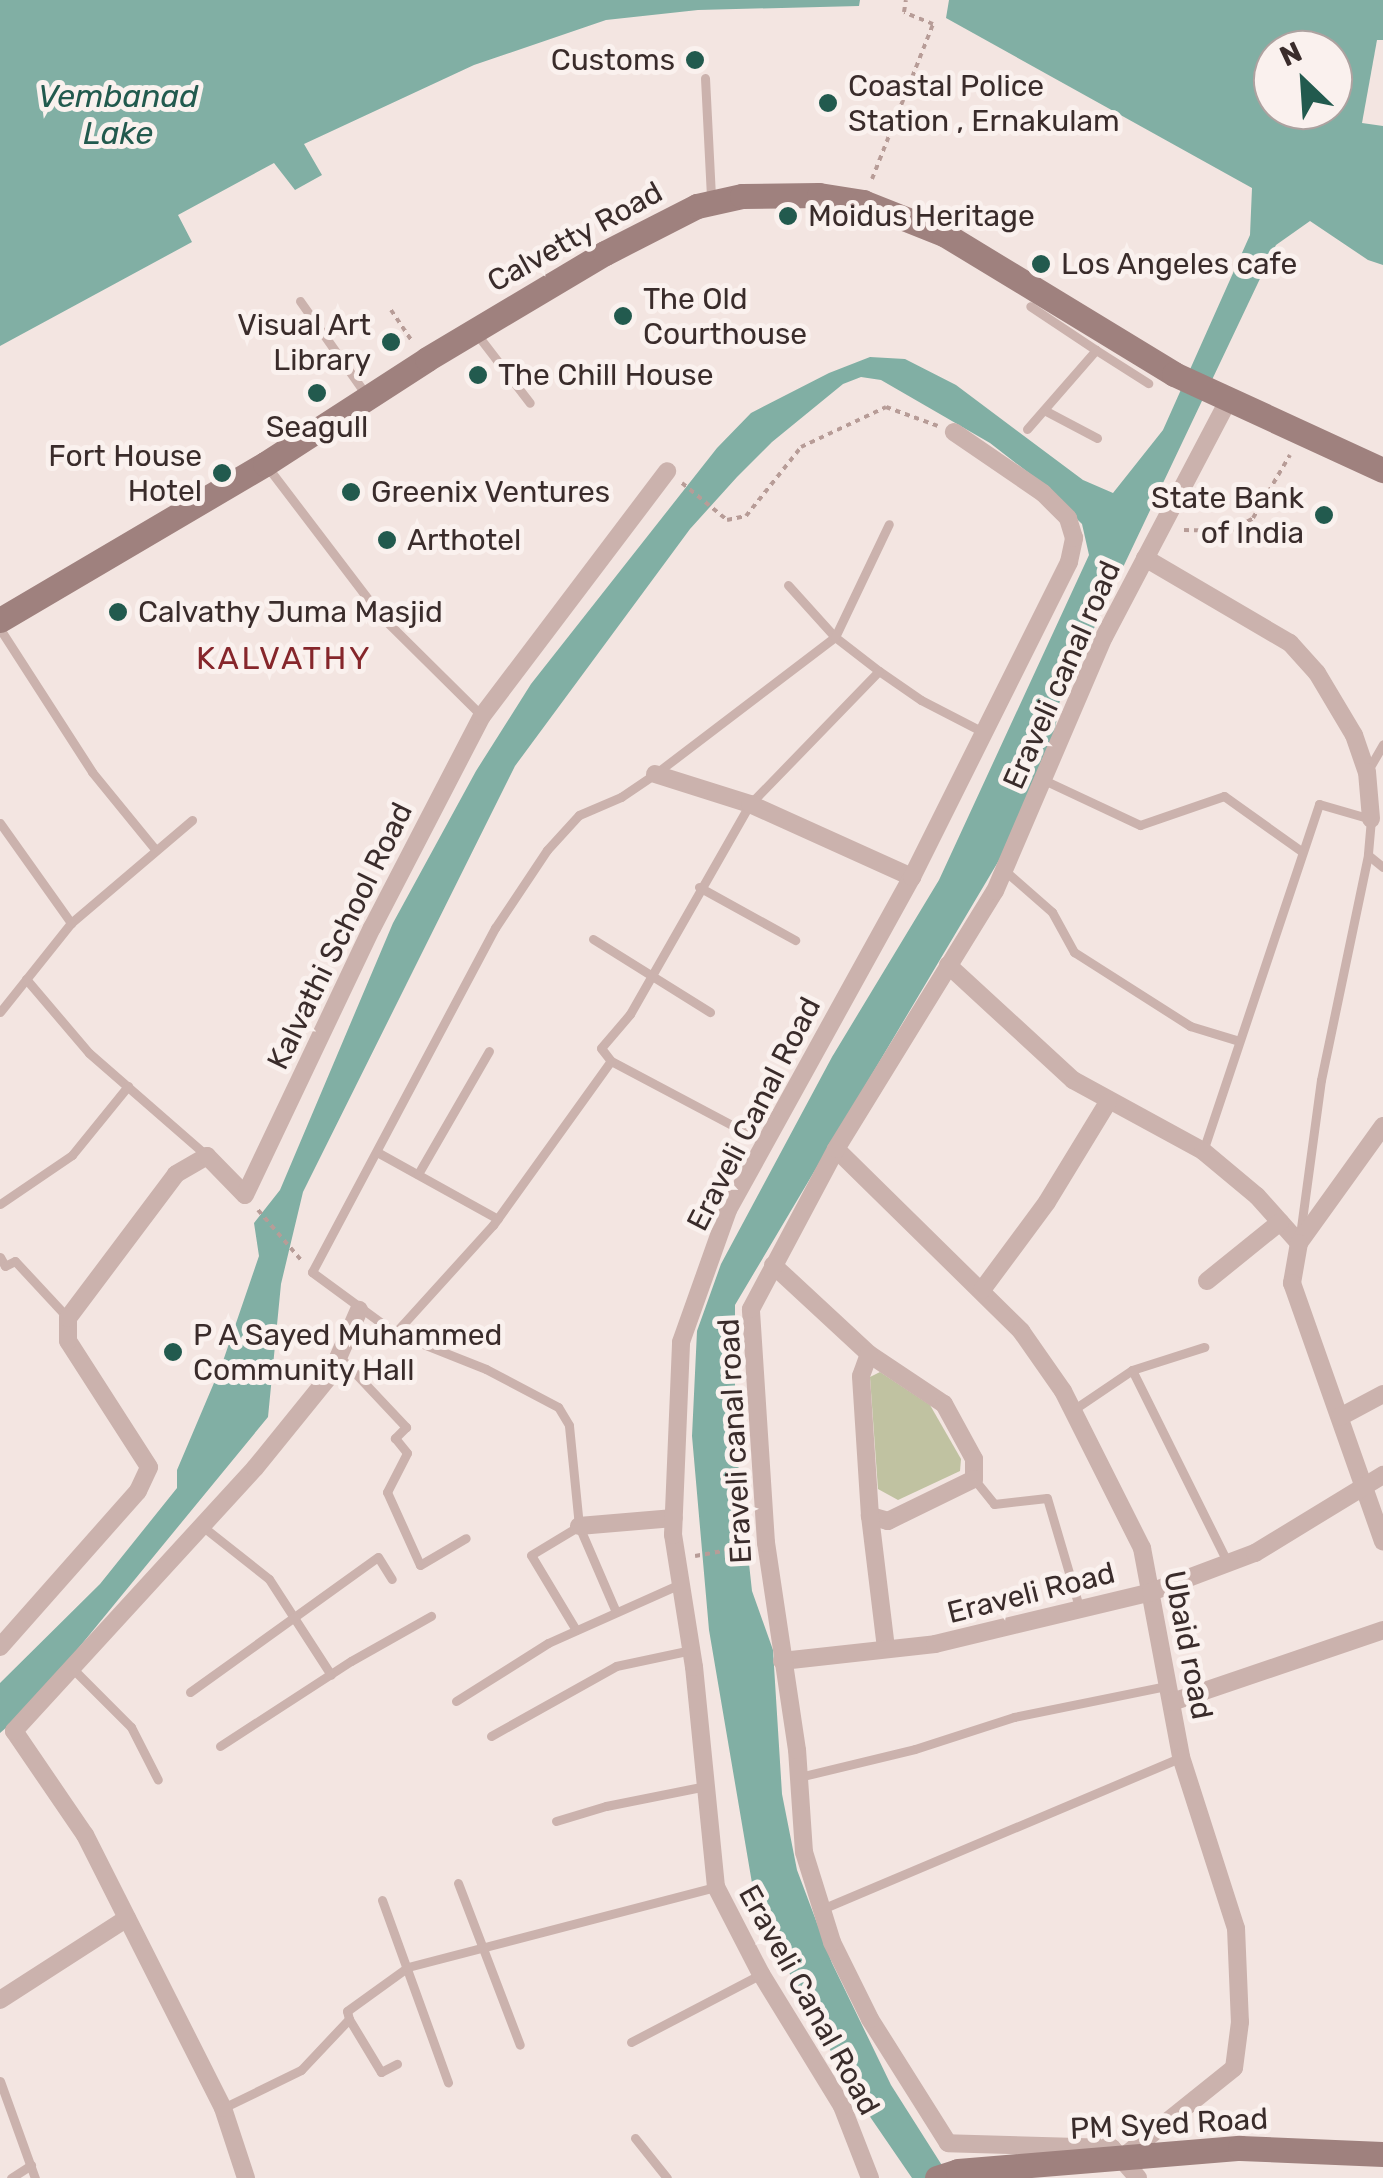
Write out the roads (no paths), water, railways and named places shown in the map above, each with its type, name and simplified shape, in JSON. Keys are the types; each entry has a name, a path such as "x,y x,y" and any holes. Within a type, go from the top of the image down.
{"street":[{"name":"Calvetty Road","path":"0,620 265,464 427,359 604,253 712,201 772,194 864,202 944,234 1174,374 1383,470"},
{"name":"Eraveli canal road","path":"1126,2171 1112,2148 948,2142 870,2019 832,1942 804,1852 800,1777 766,1544 751,1310 836,1149 1004,870 1046,780 1104,637 1160,530 1221,395"},
{"name":"Eraveli Canal Road","path":"870,2178 842,2106 761,1974 716,1887 692,1650 676,1559 681,1342 728,1210 987,735 1070,562 1074,538 1068,518 1043,494 954,432"},
{"name":"Kalvathi School Road","path":"207,1156 245,1195 372,928 482,716 667,471"},
{"path":"1144,558 1290,643 1318,673 1354,735 1367,772 1371,819"},
{"path":"655,774 750,804 912,877"},
{"path":"948,965 1073,1080 1203,1151 1258,1196 1298,1243"},
{"path":"982,1290 1047,1202 1108,1102"},
{"path":"1383,1126 1298,1243 1292,1283 1383,1540"},
{"name":"Ubaid road","path":"836,1149 867,1175 1021,1331 1073,1410 1142,1548 1181,1758 1236,1928 1240,2022 1234,2068 1126,2171"},
{"path":"0,1646 138,1491 149,1467 68,1341 68,1318 176,1174 207,1156"},
{"path":"1206,1281 1280,1222"},
{"path":"773,1265 869,1354 944,1404 974,1458 974,1479 888,1521 870,1516"},
{"path":"246,2178 223,2108 85,1835 14,1731 255,1468 331,1374 359,1310"},
{"path":"869,1354 861,1376 870,1516 886,1649"},
{"path":"1340,1417 1383,1394"},
{"name":"Eraveli Road","path":"782,1660 934,1644 1150,1592 1255,1554 1383,1475"},
{"path":"578,1526 674,1518"},
{"path":"1170,1694 1383,1630"},
{"path":"0,2000 128,1918"},
{"name":"PM Syed Road","path":"948,2174 1126,2171 1240,2148 1383,2154"}],"lane":[{"path":"705,78 712,201"},
{"path":"300,301 368,398"},
{"path":"1030,306 1148,383"},
{"path":"474,331 530,403"},
{"path":"1027,429 1096,350"},
{"path":"1044,410 1097,438"},
{"path":"265,464 382,617 482,716"},
{"path":"616,1612 578,1526 569,1424 558,1407 486,1369 395,1333 312,1272 495,928 547,850 579,815 621,798 835,636 889,524"},
{"path":"788,585 835,636 879,671 921,700 987,735"},
{"path":"0,629 65,734 154,848"},
{"path":"764,1142 611,1060 602,1048 630,1014 692,908 699,887 750,804 879,671"},
{"path":"1367,772 1383,744"},
{"path":"1046,780 1140,825 1224,796 1301,851"},
{"path":"1203,1151 1319,804 1371,819 1368,854 1321,1080 1298,1243"},
{"path":"0,1011 71,924 154,848 192,820"},
{"path":"0,823 71,924"},
{"path":"1368,854 1383,867"},
{"path":"1004,870 1052,912 1074,952 1190,1026 1239,1041"},
{"path":"699,887 795,940"},
{"path":"594,938 710,1012"},
{"path":"26,979 89,1053 207,1156"},
{"path":"418,1174 490,1050"},
{"path":"395,1333 498,1218 611,1060"},
{"path":"0,1204 72,1155 128,1086"},
{"path":"376,1152 498,1218"},
{"path":"0,1257 4,1266 15,1261 68,1318"},
{"path":"1073,1410 1132,1370 1204,1348"},
{"path":"338,1356 406,1427 395,1438 406,1453 388,1492 420,1565 466,1538"},
{"path":"1132,1370 1228,1563"},
{"path":"974,1479 994,1504 1046,1498 1080,1610"},
{"path":"202,1526 269,1579 331,1676"},
{"path":"576,1630 530,1556 578,1526"},
{"path":"190,1692 378,1557 392,1580"},
{"path":"456,1700 576,1630 680,1584"},
{"path":"220,1746 432,1616"},
{"path":"491,1736 616,1666 692,1650"},
{"path":"71,1667 131,1728 158,1780"},
{"path":"800,1777 915,1750 1014,1718 1170,1694"},
{"path":"822,1909 1181,1758"},
{"path":"556,1822 606,1806 706,1786"},
{"path":"458,1884 520,2045"},
{"path":"397,2064 381,2072 347,2011 408,1968 716,1887"},
{"path":"382,1900 448,2082"},
{"path":"632,2042 761,1974"},
{"path":"223,2108 300,2070 349,2019"},
{"path":"0,2081 35,2178"},
{"path":"635,2138 667,2178"},
{"path":"11,2178 31,2165"}],"water":[{"name":"Vembanad Lake","path":"0,0 860,0 859,6 698,10 606,20 474,65 304,144 322,175 295,190 274,163 178,215 192,242 0,346"},
{"path":"949,0 1383,0 1383,265 1368,260 1310,221 1276,245 1060,700 1046,781 735,1305 735,1435 752,1591 773,1650 782,1794 797,1870 832,1963 891,2085 950,2178 912,2178 851,2089 785,1965 753,1889 709,1630 692,1436 697,1331 721,1264 832,1057 939,880 1089,555 1082,524 1034,477 990,443 881,380 861,377 843,384 772,442 737,477 690,529 515,766 303,1192 281,1284 268,1417 31,1706 0,1733 0,1683 100,1584 177,1488 177,1470 222,1364 259,1256 254,1223 280,1190 393,923 476,771 531,684 717,448 751,413 829,373 870,357 905,359 956,385 1083,480 1113,493 1163,430 1250,235 1252,188 946,18"}],"place":[{"name":"Customs","path":"695,60"},
{"name":"Coastal Police Station , Ernakulam","path":"828,103"},
{"name":"Moidus Heritage","path":"788,216"},
{"name":"Los Angeles cafe","path":"1041,264"},
{"name":"The Old Courthouse","path":"623,316"},
{"name":"Visual Art Library","path":"391,342"},
{"name":"The Chill House","path":"478,375"},
{"name":"Seagull","path":"317,393"},
{"name":"Fort House Hotel","path":"222,473"},
{"name":"Greenix Ventures","path":"351,492"},
{"name":"State Bank of India","path":"1324,515"},
{"name":"Arthotel","path":"387,540"},
{"name":"Calvathy Juma Masjid","path":"118,612"},
{"name":"P A Sayed Muhammed Community Hall","path":"173,1352"}],"district":[{"name":"KALVATHY","path":"284,658"}]}
